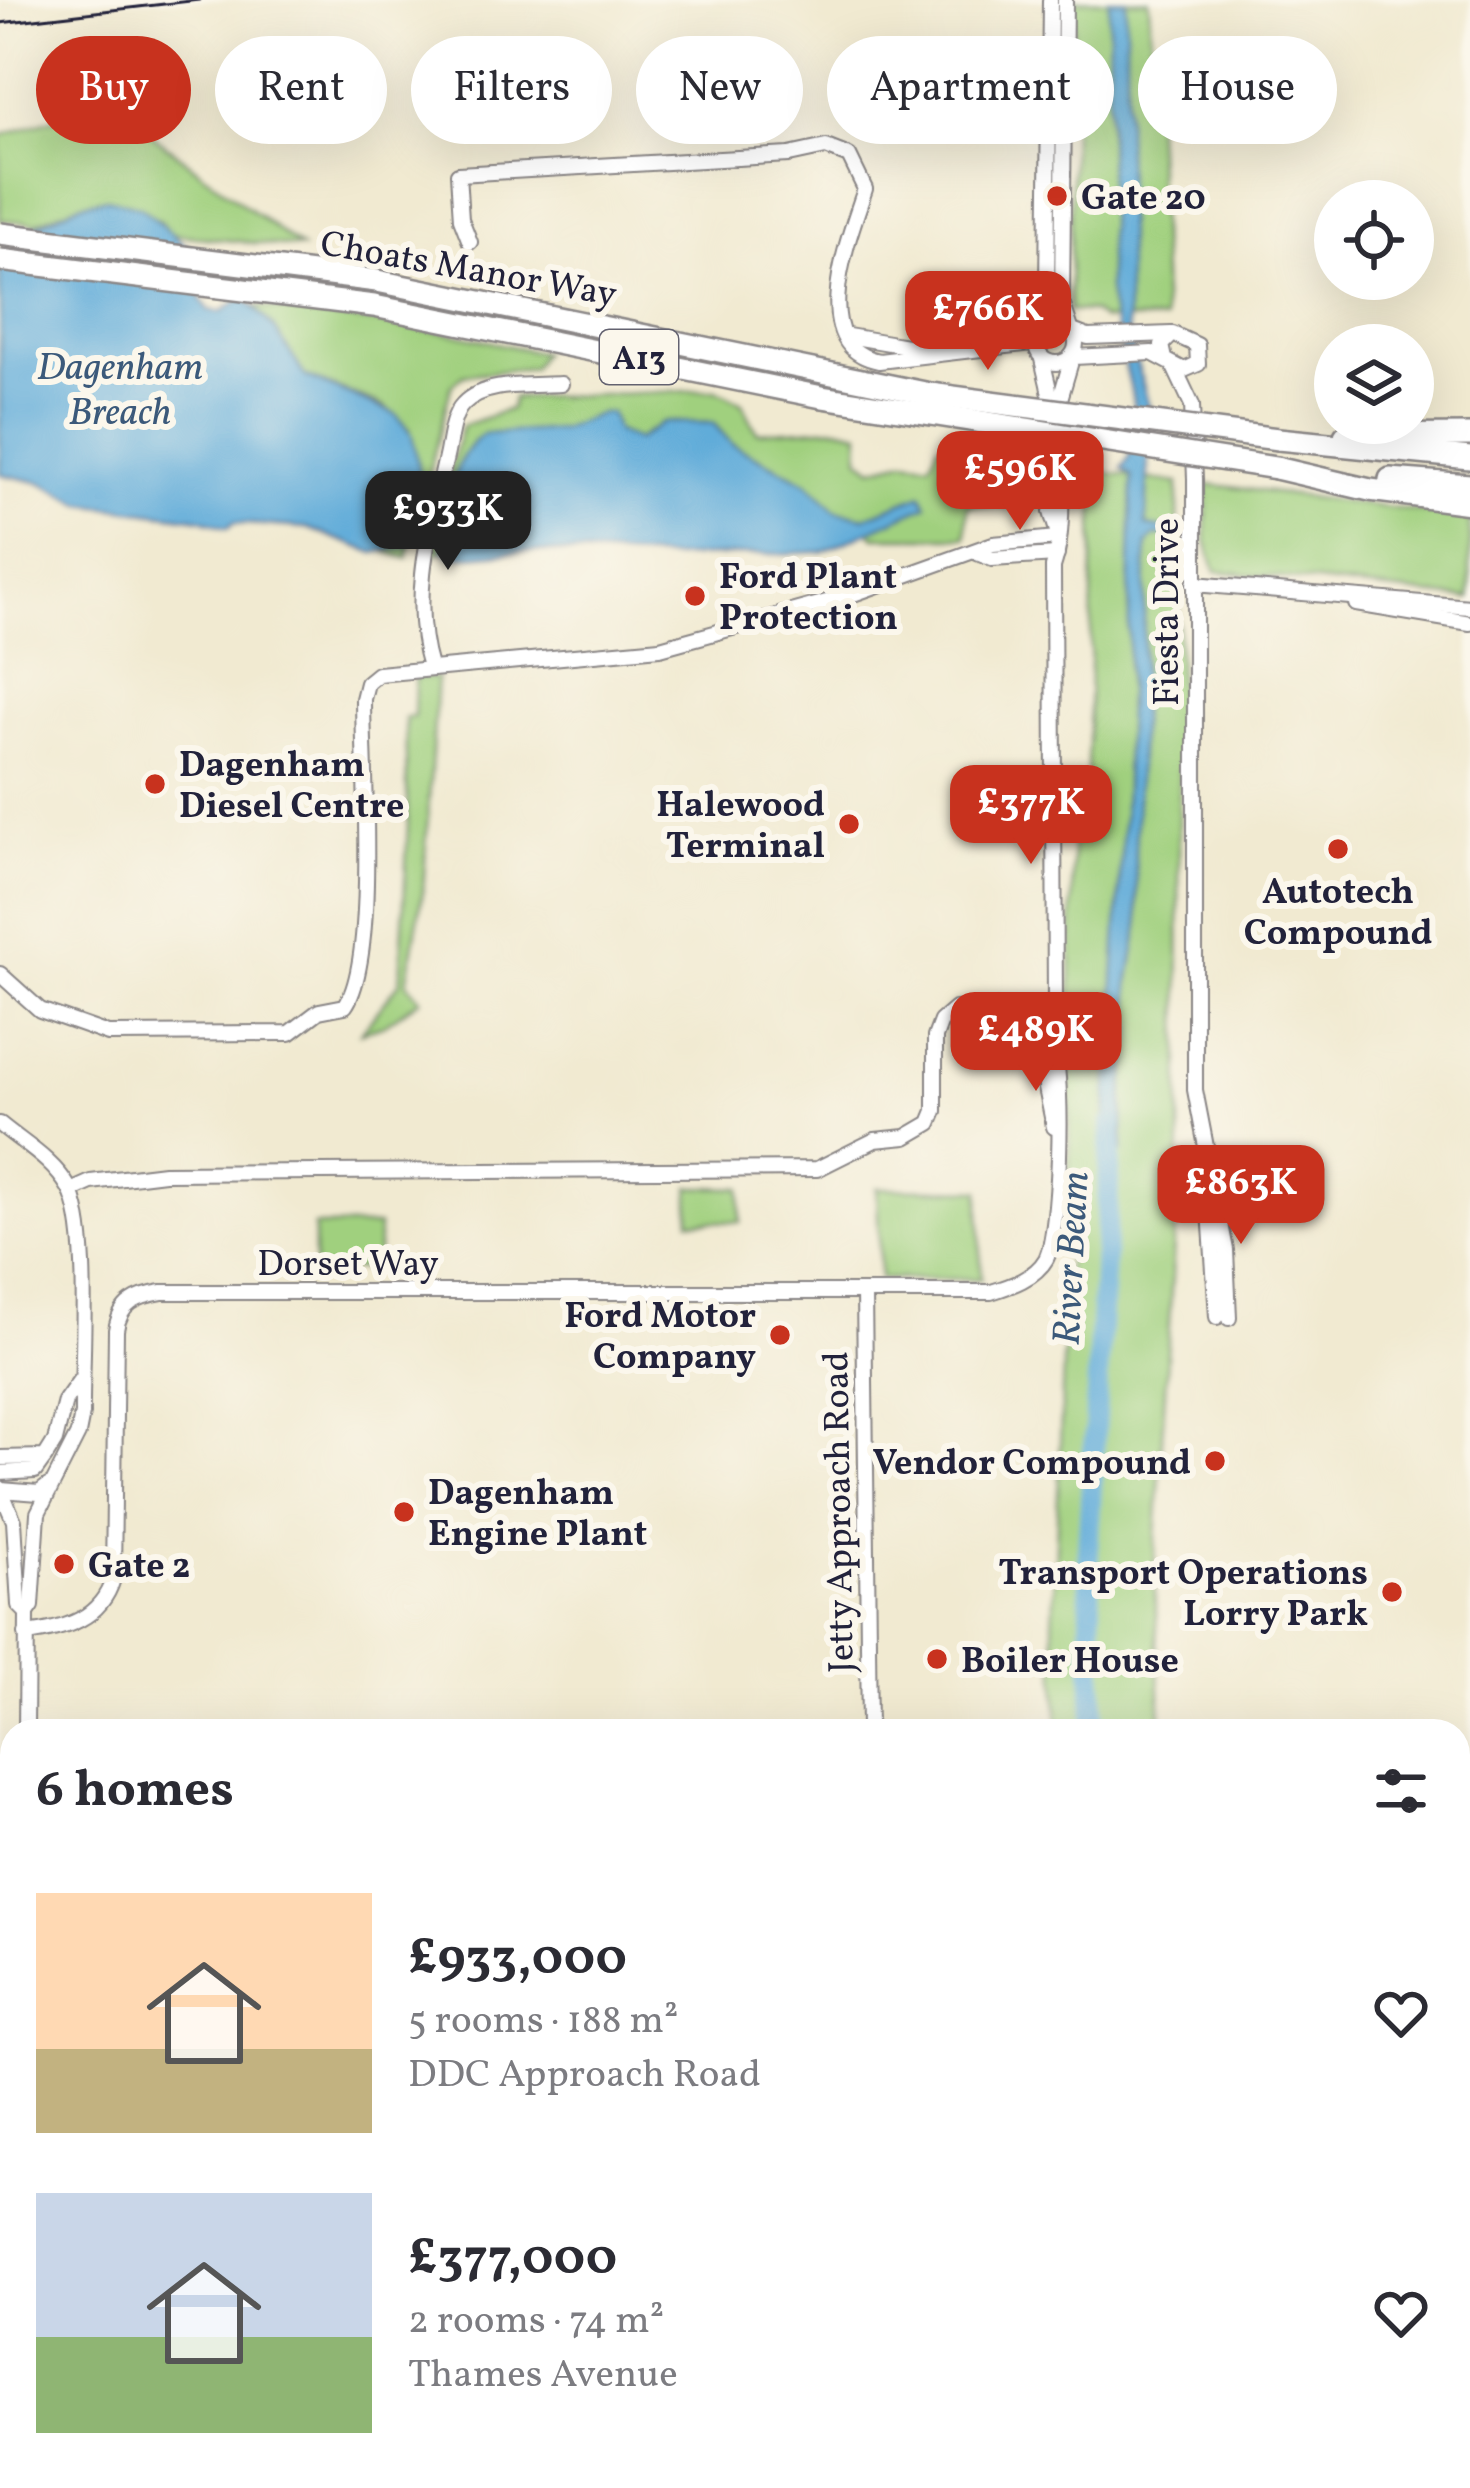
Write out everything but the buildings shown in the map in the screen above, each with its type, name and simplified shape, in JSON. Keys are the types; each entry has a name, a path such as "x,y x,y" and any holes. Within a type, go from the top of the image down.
{"highway":[{"name":"Choats Manor Way","path":"0,234 377,280 930,394 1279,439"},
{"name":"Choats Manor Way","path":"0,260 374,306 883,408 1276,468"},
{"name":"A13","path":"1279,439 1470,435"},
{"name":"A13","path":"1279,439 1470,458"},
{"name":"A13","path":"1276,468 1470,485"},
{"name":"A13","path":"1276,468 1370,490 1470,502"}],"street":[{"path":"1050,0 1047,300 1035,338 1057,412"},
{"path":"1057,412 1073,358 1073,331 1062,302 1065,0"},
{"path":"470,242 461,219 458,174 789,155 826,147 849,156 865,189 846,234 838,310 840,329 858,355 879,362 1035,338 1050,326 1100,345"},
{"path":"1042,359 1073,358 1100,345 1140,345 1173,334 1195,342 1198,364 1169,363 1140,345"},
{"path":"1169,363 1162,345 1173,334"},
{"name":"Fiesta Drive","path":"1169,363 1192,404"},
{"name":"Fiesta Drive","path":"1198,364 1192,404 1195,1090 1226,1250 1223,1317"},
{"path":"430,667 423,644 424,557 459,408 475,394 561,384"},
{"name":"Dorset Way","path":"26,1634 80,1619 108,1595 113,1579 116,1330 121,1312 137,1297 162,1292 960,1293 1014,1285 1045,1261 1056,1219 1055,1130 1046,1088 1054,1054 1056,680 1061,662 1057,535 1051,520 1057,490 1057,412"},
{"path":"0,974 40,1010 108,1034 290,1033 319,1011 345,1006 356,985 364,919 364,689 385,671 600,658 660,649 976,554 999,542 1057,535"},
{"path":"976,554 992,559 1057,556"},
{"path":"1194,584 1470,608"},
{"path":"1334,598 1398,614 1470,623"},
{"path":"71,1191 91,1182 164,1173 817,1169 875,1140 906,1138 929,1123 935,1112 935,1037 955,1009 1055,1006"},
{"path":"0,1124 44,1158 71,1191 81,1263 82,1414 78,1434 38,1513 32,1606 27,1613 26,1719"},
{"name":"Jetty Approach Road","path":"864,1292 869,1719"},
{"path":"0,1473 35,1471 55,1441 65,1401 82,1376"},
{"path":"0,1458 44,1457"},
{"path":"27,1613 19,1605 14,1521 1,1489 39,1492 50,1485"}],"green space":[{"path":"1074,0 1149,0 1151,36 1138,36 1138,144 1156,144 1164,320 1103,320 1092,312 1069,311 1072,144 1114,144 1114,36 1073,36"},
{"path":"36,124 36,144 164,144 301,248 170,234 159,220 79,204 36,223 0,220 0,136"},
{"path":"255,306 455,334 542,353 532,368 463,375 451,387 407,558 381,550 408,544 417,485 410,429 384,406 305,376"},
{"path":"716,390 742,403 757,432 837,427 860,432 859,457 873,468 905,460 930,463 938,445 1038,458 1037,507 968,505 966,537 875,537 867,529 926,505 865,517 836,511 808,483 732,444 713,423 663,422 637,440 616,431 484,434 460,461 443,550 425,560 462,426 510,409 513,398"},
{"path":"1095,471 1178,483 1180,1144 1154,1571 1161,1719 1058,1719 1053,1625 1068,1238 1073,825 1086,828"},
{"path":"1207,484 1470,518 1470,599 1216,571 1206,541"},
{"path":"415,677 437,678 423,891 407,983 421,999 382,1026 361,1032 400,982 408,823 405,718 414,717"},
{"path":"690,1187 741,1188 740,1222 690,1221"},
{"path":"877,1188 980,1190 981,1279 880,1279"},
{"path":"314,1226 378,1226 378,1269 314,1268"}],"water":[{"path":"1109,0 1126,0 1127,328 1150,410 1146,526 1169,530 1169,535 1155,536 1147,544 1135,856 1139,927 1129,983 1132,1029 1124,1087 1123,1151 1104,1150 1125,790 1132,477 1122,468 1135,429 1108,289 1109,144 1114,144 1114,36 1109,36"},
{"name":"Dagenham Breach","path":"107,198 141,207 201,259 199,295 209,310 221,312 244,297 275,329 305,376 396,414 412,435 419,473 414,479 408,545 375,553 307,528 234,523 227,528 202,519 82,504 42,483 0,474 0,269 16,271 19,235 79,204"},
{"path":"611,413 616,431 637,440 663,422 713,423 732,444 808,483 836,511 865,517 922,494 927,505 822,552 670,558 527,551 456,557 443,550 452,486 472,444 484,434 562,429"}],"waterway":[{"name":"River Beam","path":"1095,1719 1088,1546 1112,1125"}],"railway":[{"path":"0,23 199,0"}],"place":[{"name":"Gate 20","path":"1057,196"},
{"name":"Ford Plant Protection","path":"695,596"},
{"name":"Dagenham Diesel Centre","path":"155,784"},
{"name":"Halewood Terminal","path":"849,824"},
{"name":"Autotech Compound","path":"1338,849"},
{"name":"Ford Motor Company","path":"780,1335"},
{"name":"Vendor Compound","path":"1215,1461"},
{"name":"Dagenham Engine Plant","path":"404,1512"},
{"name":"Gate 2","path":"64,1564"},
{"name":"Transport Operations Lorry Park","path":"1392,1592"},
{"name":"Boiler House","path":"937,1659"}]}
